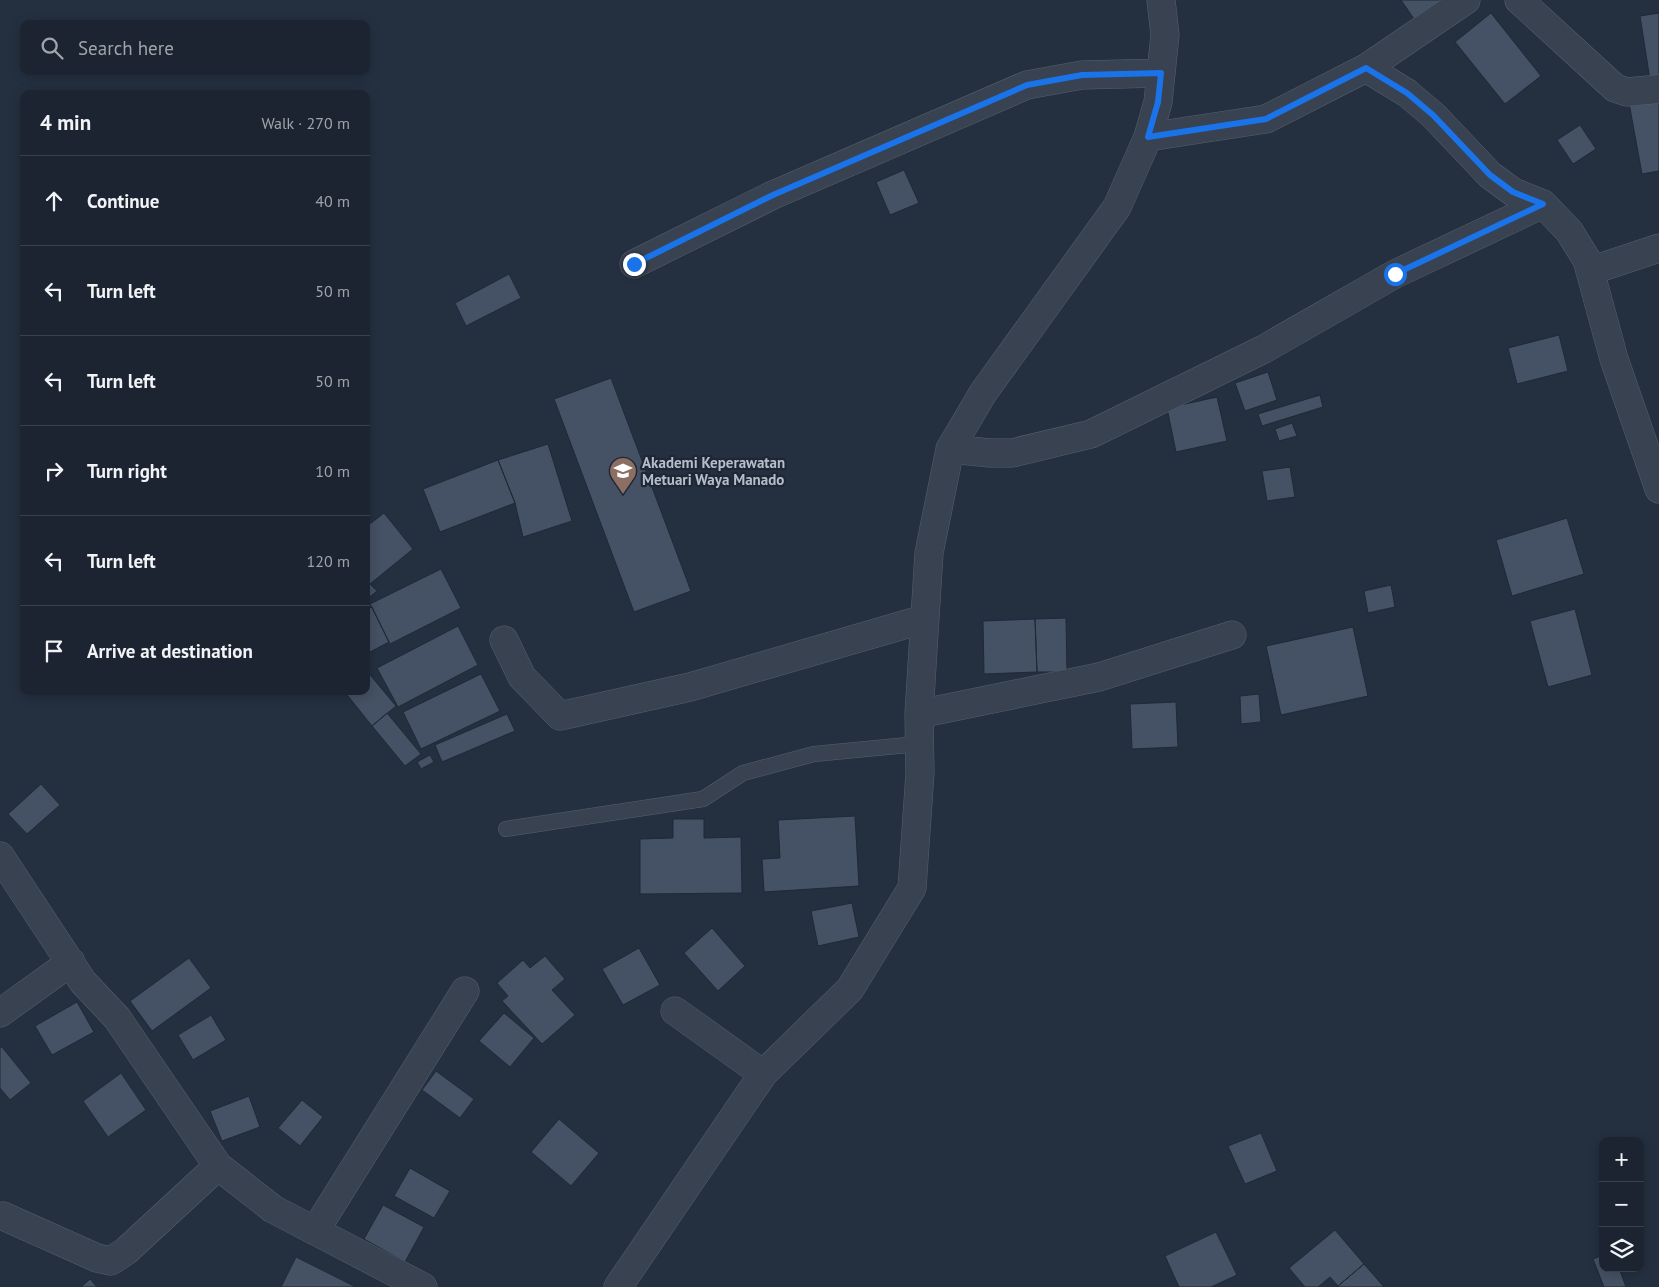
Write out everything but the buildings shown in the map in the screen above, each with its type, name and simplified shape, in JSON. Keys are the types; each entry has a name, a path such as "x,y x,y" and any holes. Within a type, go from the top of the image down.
{"street":[{"path":"618,1287 763,1074 850,989 912,888 920,773 918,744 919,714 929,553 950,449 983,393 1117,207 1148,137 1158,102 1165,35 1161,0"},
{"path":"1148,137 1266,119 1366,68 1466,0"},
{"path":"1520,0 1615,88 1628,92 1659,89"},
{"path":"1366,68 1407,93 1490,175 1513,192 1543,204 1569,231 1587,260 1614,359 1659,489"},
{"path":"634,264 773,195 1027,85 1082,75 1161,73"},
{"path":"950,449 1012,453 1091,434 1264,349 1395,274 1543,204"},
{"path":"1590,271 1659,248"},
{"path":"504,640 522,677 560,716 690,688 924,619"},
{"path":"919,714 1099,677 1232,635"},
{"path":"0,856 83,982 117,1018 218,1166 273,1209 423,1287"},
{"path":"0,1013 71,962"},
{"path":"315,1231 465,991"},
{"path":"675,1012 763,1074"},
{"path":"3,1216 96,1258 111,1260 126,1252 218,1166"}],"lane":[{"path":"506,829 703,799 743,773 814,754 918,744"}],"place":[{"name":"Akademi Keperawatan Metuari Waya Manado","path":"623,495"}],"route":[{"path":"634,264 773,195 1027,85 1082,75 1161,73 1158,102 1148,137 1266,119 1366,68 1407,93 1433,115 1490,175 1513,192 1543,204 1395,274"}]}
